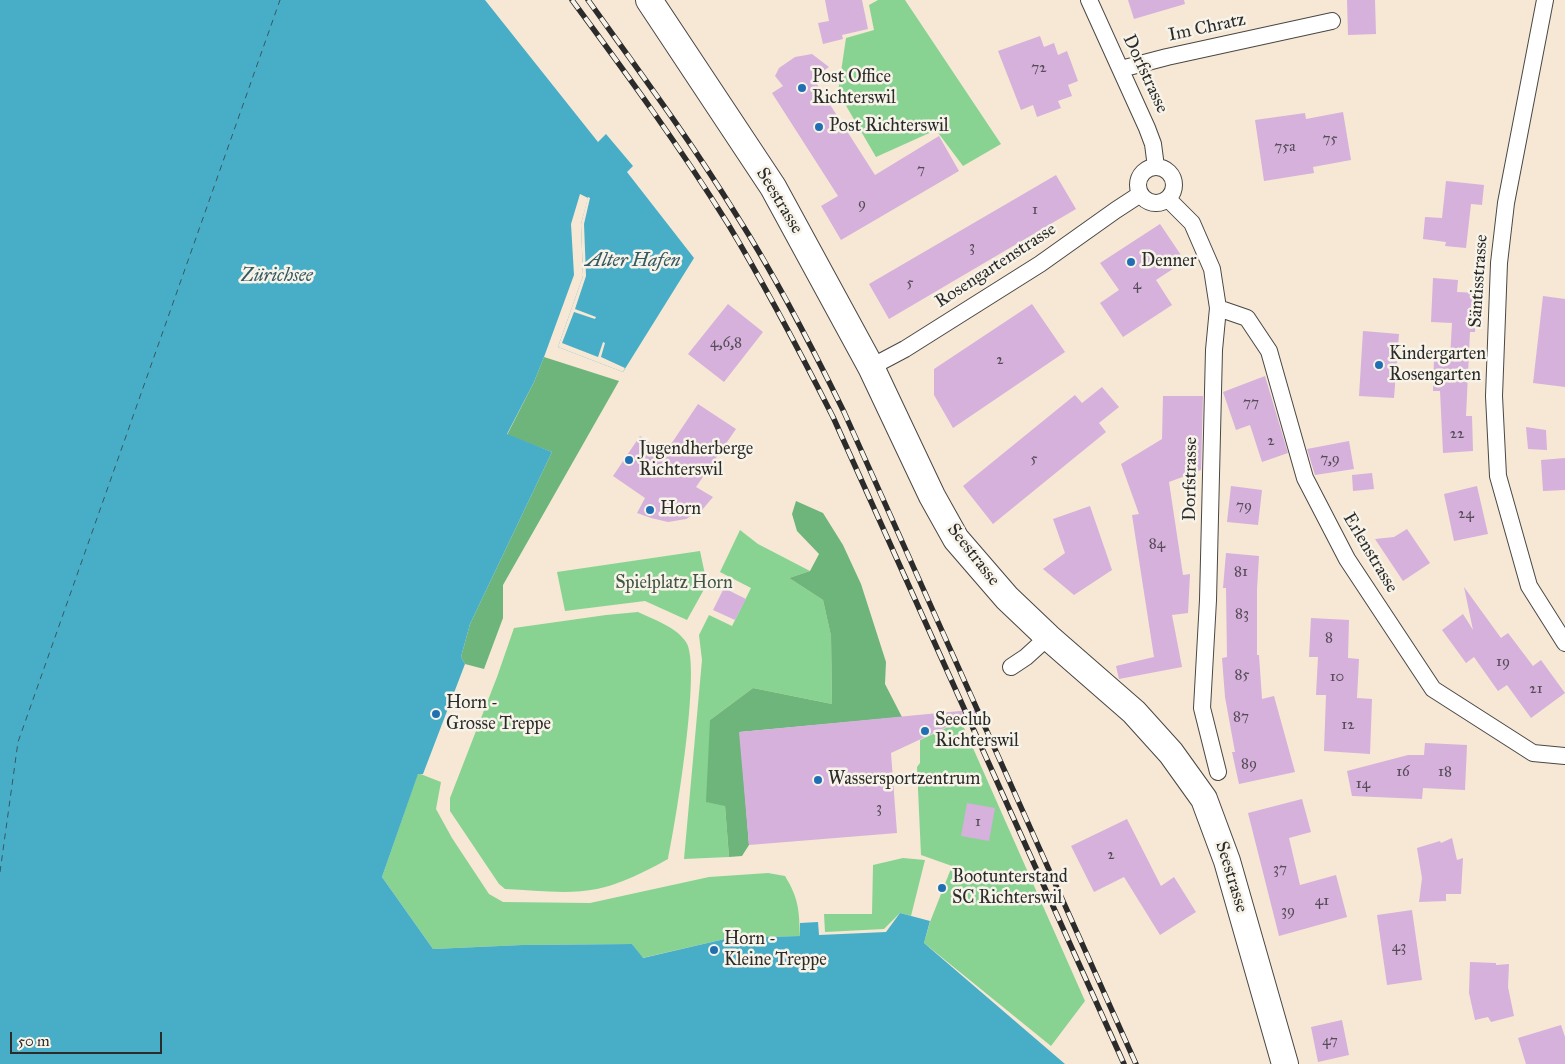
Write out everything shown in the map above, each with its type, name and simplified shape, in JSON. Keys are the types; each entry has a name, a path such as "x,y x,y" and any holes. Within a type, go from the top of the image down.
{"main road":[{"name":"Seestrasse","path":"649,0 772,187 871,367 932,496 956,540 1007,598 1048,637 1134,712 1171,753 1204,799 1228,861 1285,1064"}],"street":[{"name":"Dorfstrasse","path":"1089,0 1148,128 1153,144 1156,167"},
{"name":"Säntisstrasse","path":"1545,0 1506,203 1499,263 1494,396 1498,476 1529,586 1565,643"},
{"name":"Im Chratz","path":"1120,70 1167,57 1332,21"},
{"path":"1156,167 1166,170 1173,179 1173,190 1168,199 1158,204 1153,204 1147,202 1139,195 1137,188 1139,176 1149,168 1156,167"},
{"name":"Rosengartenstrasse","path":"871,367 905,349 1040,264 1139,195"},
{"name":"Dorfstrasse","path":"1168,199 1192,223 1212,269 1218,308 1214,350 1208,600 1202,708 1218,772"},
{"name":"Erlenstrasse","path":"1218,308 1247,318 1269,351 1305,478 1347,559 1433,689 1533,753 1565,756"},
{"path":"1010,667 1026,657 1048,637"}],"green space":[{"path":"878,0 905,0 1001,144 963,166 936,130 876,157 838,92 846,38 874,30 869,5"},
{"path":"544,357 619,381 503,585 503,618 484,669 465,664 461,657 470,624 552,452 507,435 534,382"},
{"path":"796,501 823,513 843,545 861,584 886,662 885,684 902,717 740,732 749,845 742,856 729,857 725,806 706,802 710,720 753,688 832,704 831,636 823,600 789,578 810,571 819,554 797,531 792,514"},
{"path":"740,530 758,544 810,571 789,578 823,600 831,636 832,704 753,688 710,720 725,806 729,857 684,859 702,660 699,635 709,615 732,626 751,588 720,572"},
{"name":"Spielplatz Horn","path":"700,551 707,584 687,620 645,601 565,611 557,572"},
{"path":"638,612 665,624 677,632 686,642 690,657 691,681 686,747 668,859 633,877 597,889 563,892 505,889 499,884 450,811 450,798 514,628"},
{"path":"961,721 1085,1001 1051,1046 924,943 930,922 952,866 921,855 917,767 920,763 920,740"},
{"path":"418,773 441,782 436,809 452,838 489,894 503,902 590,903 709,877 768,873 785,876 790,884 797,905 800,936 729,938 642,958 632,944 522,945 433,949 382,877"},
{"path":"903,858 925,860 911,916 900,913 884,929 825,932 824,914 872,914 873,865"}],"water":[{"name":"Zürichsee","path":"0,0 485,0 598,142 606,134 633,166 627,172 694,258 623,372 558,347 583,276 581,224 588,198 580,194 571,224 574,275 534,382 507,434 552,452 470,624 461,657 465,664 423,774 418,774 382,877 433,949 522,945 632,944 643,958 729,938 800,936 800,923 818,922 819,935 886,932 900,913 930,921 924,943 1065,1064 0,1064"}],"pier":[{"path":"588,197 590,198 584,224 586,276 575,309 596,317 595,319 574,312 562,343 598,357 603,342 605,343 601,357 625,368 623,372 558,347 583,276 581,224"}],"building":[{"path":"825,0 862,0 868,29 842,35 843,39 823,44 818,23 829,21"},
{"path":"1128,0 1184,0 1185,4 1134,19"},
{"path":"1347,0 1375,0 1376,34 1348,35"},
{"path":"1040,36 1044,47 1054,43 1058,55 1067,51 1078,81 1068,85 1072,96 1058,101 1061,108 1037,117 1033,105 1021,110 998,51"},
{"path":"812,54 829,67 813,78 875,175 939,136 959,171 841,240 821,206 838,196 772,93 783,86 775,76 779,68 795,57"},
{"path":"1343,112 1351,160 1313,167 1314,173 1264,181 1255,120 1305,113 1306,119"},
{"path":"1056,175 1076,209 889,319 869,284"},
{"path":"1446,181 1484,185 1482,205 1471,204 1466,248 1445,246 1446,242 1423,239 1425,217 1442,218"},
{"path":"1160,224 1185,261 1156,280 1172,305 1123,337 1100,303 1119,290 1100,263"},
{"path":"1433,278 1458,280 1457,292 1478,293 1475,332 1470,332 1466,416 1472,416 1473,451 1443,453 1440,391 1433,391 1434,359 1450,359 1452,323 1431,322"},
{"path":"1543,296 1565,299 1565,387 1533,383"},
{"path":"728,304 763,332 724,382 688,354"},
{"path":"1032,304 1065,352 953,428 934,395 934,369"},
{"name":"Kindergarten Rosengarten","path":"1363,331 1399,334 1394,398 1359,396"},
{"path":"1265,376 1288,453 1262,462 1250,425 1236,430 1223,392"},
{"path":"1102,387 1119,407 1099,423 1106,432 993,524 963,486 1075,395 1082,403"},
{"path":"1163,396 1203,396 1201,470 1169,482 1183,575 1190,574 1188,613 1172,615 1182,667 1119,679 1116,666 1154,657 1132,515 1139,514 1121,464 1162,439"},
{"path":"698,404 736,429 696,487 713,497 702,510 686,519 668,522 637,513 645,498 613,476 640,436 665,453"},
{"path":"1526,427 1546,430 1547,450 1528,449"},
{"path":"1349,441 1354,469 1315,475 1307,449"},
{"path":"1565,458 1565,490 1543,491 1541,460"},
{"path":"1372,473 1374,489 1353,491 1352,475"},
{"path":"1231,486 1262,490 1258,525 1227,522"},
{"path":"1477,486 1488,534 1454,541 1444,494"},
{"path":"1090,506 1112,570 1074,595 1043,569 1065,553 1053,519"},
{"path":"1407,529 1430,563 1403,581 1375,539 1394,537"},
{"path":"1226,553 1259,556 1257,655 1259,655 1262,699 1274,696 1295,772 1239,784 1232,752 1235,752 1225,697 1222,658 1227,657 1226,588 1223,588"},
{"path":"1464,587 1501,638 1508,633 1533,666 1541,660 1565,693 1531,718 1507,685 1498,691 1474,657 1466,663 1442,630 1463,614 1473,630"},
{"path":"724,588 746,599 735,620 713,610"},
{"path":"1311,618 1349,620 1348,658 1359,659 1357,698 1372,699 1370,754 1324,751 1326,695 1316,695 1318,657 1309,657"},
{"name":"Wassersportzentrum","path":"981,709 981,711 891,753 897,833 749,845 739,732"},
{"path":"1425,743 1467,745 1465,790 1423,788 1422,799 1352,796 1347,771 1408,755 1424,755"},
{"path":"1302,799 1311,832 1289,838 1300,885 1336,875 1347,917 1279,936 1248,813"},
{"path":"967,803 995,808 989,841 961,836"},
{"path":"1127,819 1161,886 1174,877 1196,912 1160,935 1124,877 1094,892 1071,846"},
{"path":"1452,838 1457,860 1463,858 1461,894 1446,894 1446,901 1419,902 1422,878 1417,848 1440,841 1441,843"},
{"path":"1412,910 1422,980 1387,985 1377,915"},
{"path":"1470,962 1496,963 1496,965 1509,964 1508,987 1514,1016 1491,1022 1488,1017 1475,1020 1469,993"},
{"path":"1342,1020 1349,1055 1318,1062 1311,1027"},
{"path":"1561,1025 1565,1037 1565,1064 1526,1064 1518,1038"}],"ferry route":[{"path":"0,872 18,742 280,0"}],"railway":[{"path":"572,0 652,110 710,195 756,272 808,368 833,417 1124,1064"},
{"path":"588,0 664,106 719,188 766,264 819,362 844,412 1136,1064"}],"place":[{"name":"Post Office Richterswil","path":"802,88"},
{"name":"Post Richterswil","path":"819,127"},
{"name":"Denner","path":"1131,262"},
{"name":"Kindergarten Rosengarten","path":"1379,365"},
{"name":"Jugendherberge Richterswil","path":"629,460"},
{"name":"Horn","path":"650,510"},
{"name":"Horn - Grosse Treppe","path":"436,714"},
{"name":"Seeclub Richterswil","path":"925,731"},
{"name":"Wassersportzentrum","path":"818,780"},
{"name":"Bootunterstand SC Richterswil","path":"942,888"},
{"name":"Horn - Kleine Treppe","path":"714,950"}],"water label":[{"name":"Alter Hafen","path":"633,261"}]}
